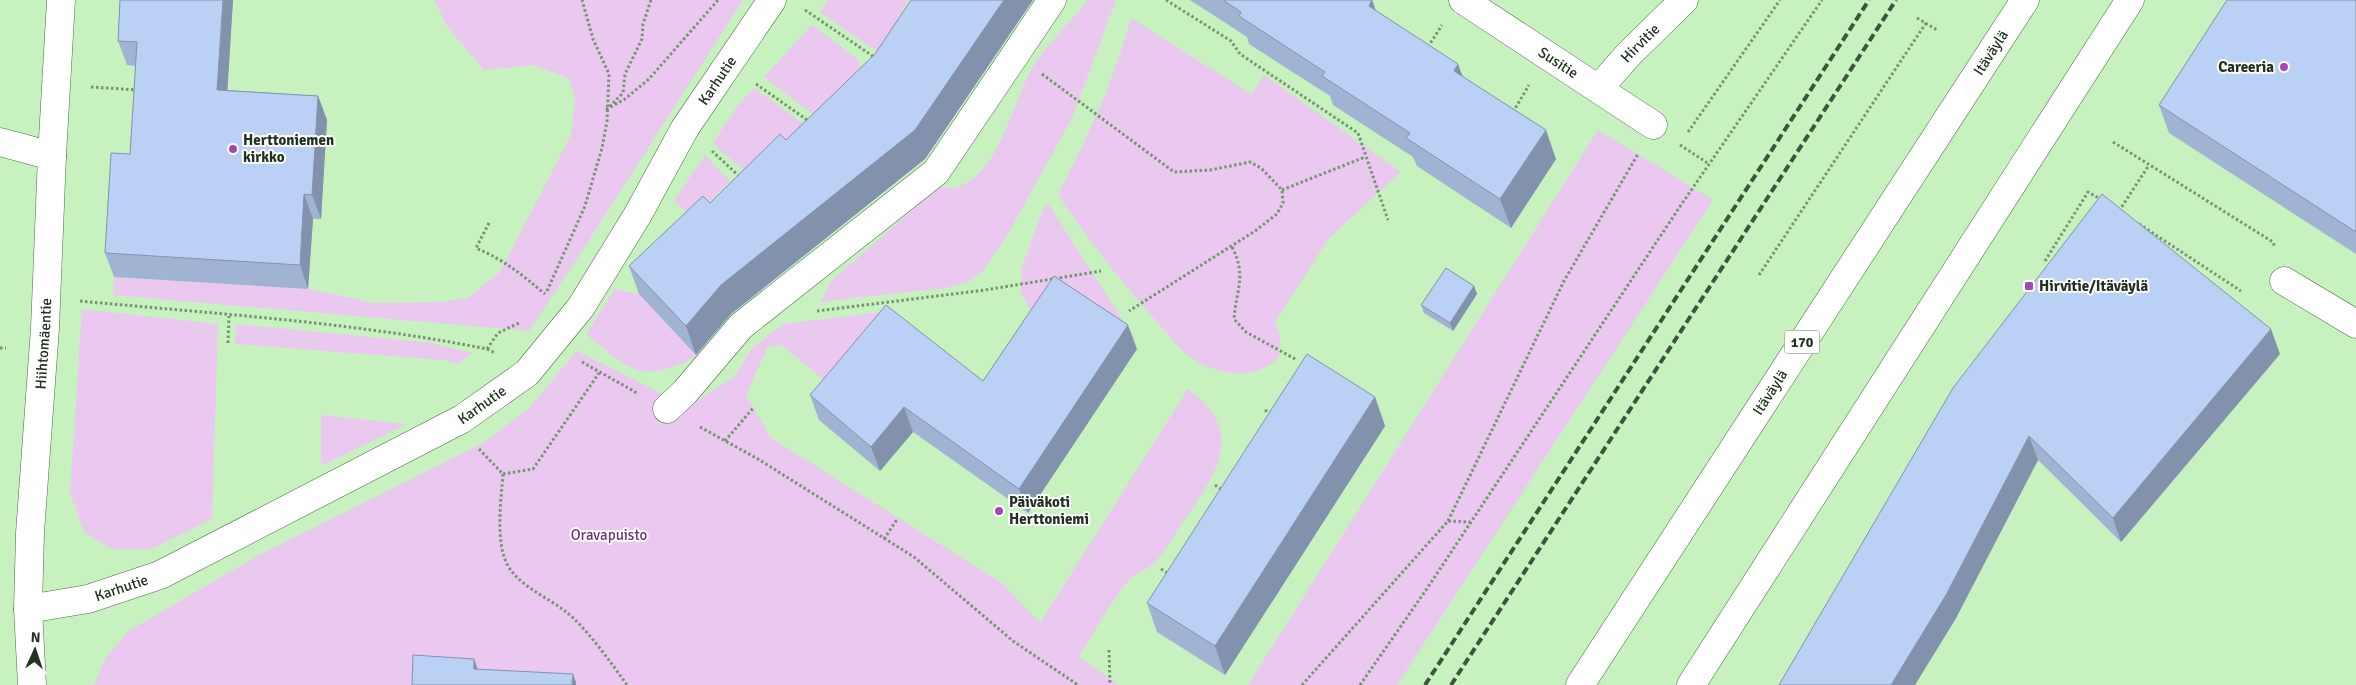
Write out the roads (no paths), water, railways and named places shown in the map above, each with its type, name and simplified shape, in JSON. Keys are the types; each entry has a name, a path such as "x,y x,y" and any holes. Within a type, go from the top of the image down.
{"main road":[{"name":"Hiihtomäentie","path":"32,685 28,609 30,533 47,302 52,156 61,0"},
{"name":"Karhutie","path":"28,609 88,599 160,575 462,419 527,373 581,307 637,216 685,128 726,64 772,0"},
{"path":"667,409 685,392 741,326 936,172 1052,0"},
{"name":"Susitie","path":"1463,0 1653,125"},
{"name":"Hirvitie","path":"1599,88 1628,55 1684,0"},
{"name":"Itäväylä","path":"1580,685 2024,0"},
{"path":"1691,685 2130,0"},
{"path":"0,142 52,156"},
{"path":"2284,281 2356,324"}],"railway":[{"path":"1425,685 1869,0"},
{"path":"1451,685 1896,0"}],"place":[{"name":"Careeria","path":"2284,67"},
{"name":"Herttoniemen kirkko","path":"233,149"},
{"name":"Hirvitie/Itäväylä","path":"2029,286"},
{"name":"Päiväkoti Herttoniemi","path":"999,511"}],"park label":[{"name":"Oravapuisto","path":"609,535"}]}
